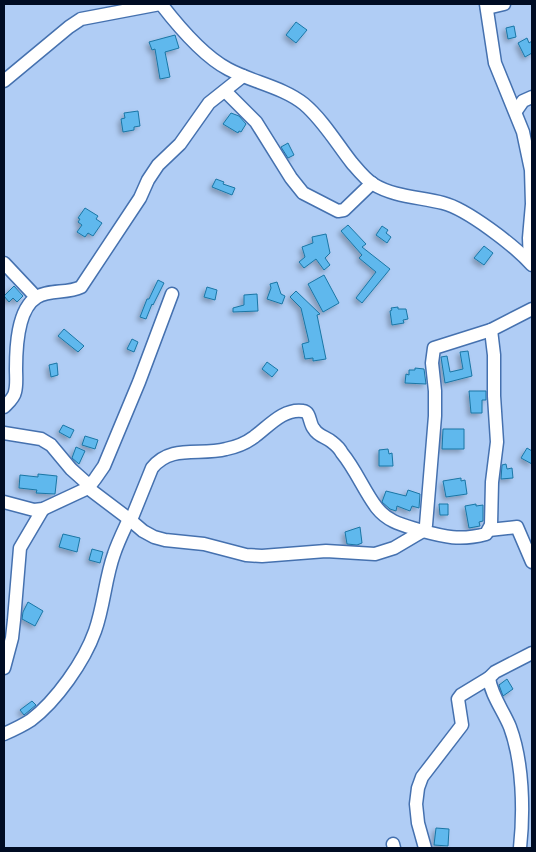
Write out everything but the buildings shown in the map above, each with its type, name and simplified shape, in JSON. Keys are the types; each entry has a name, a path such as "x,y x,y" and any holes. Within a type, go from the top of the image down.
{"street":[{"path":"4,81 81,19 160,4 179,27 226,68 304,104 358,170 372,183 386,190 443,203 458,209 508,243 531,264"},
{"path":"504,4 487,6 495,63 524,132 531,170 531,264"},
{"path":"4,408 16,392 16,348 27,306 36,297 45,294 73,291 81,287 140,198 148,180 158,165 180,144 209,103 243,76"},
{"path":"225,91 256,122 292,178 304,193 338,210 344,210 372,183"},
{"path":"516,111 523,101 532,98"},
{"path":"4,263 36,297"},
{"path":"4,502 34,510 43,509 89,487 104,466 154,345 172,294"},
{"path":"4,433 41,439 51,445 89,487 143,531 154,537 164,540 204,544 246,555 262,556 326,551 375,554 394,548 423,531 427,517 435,416 432,352 434,348 491,330 532,309"},
{"path":"4,734 21,726 41,711 84,656 95,632 113,554 152,468 158,461 176,453 188,451 218,452 236,447 252,438 278,417 301,411 306,412 313,429 320,436 332,441 343,453 372,501 388,519 400,525 438,536 453,538 486,534 489,530 497,442 494,355 491,330"},
{"path":"4,668 14,620 20,548 43,509"},
{"path":"489,530 517,527 532,562"},
{"path":"425,848 418,823 416,804 418,788 422,777 462,725 458,699 461,695 496,672 532,653"},
{"path":"489,678 492,690 510,728 517,757 522,799 520,848"}]}
